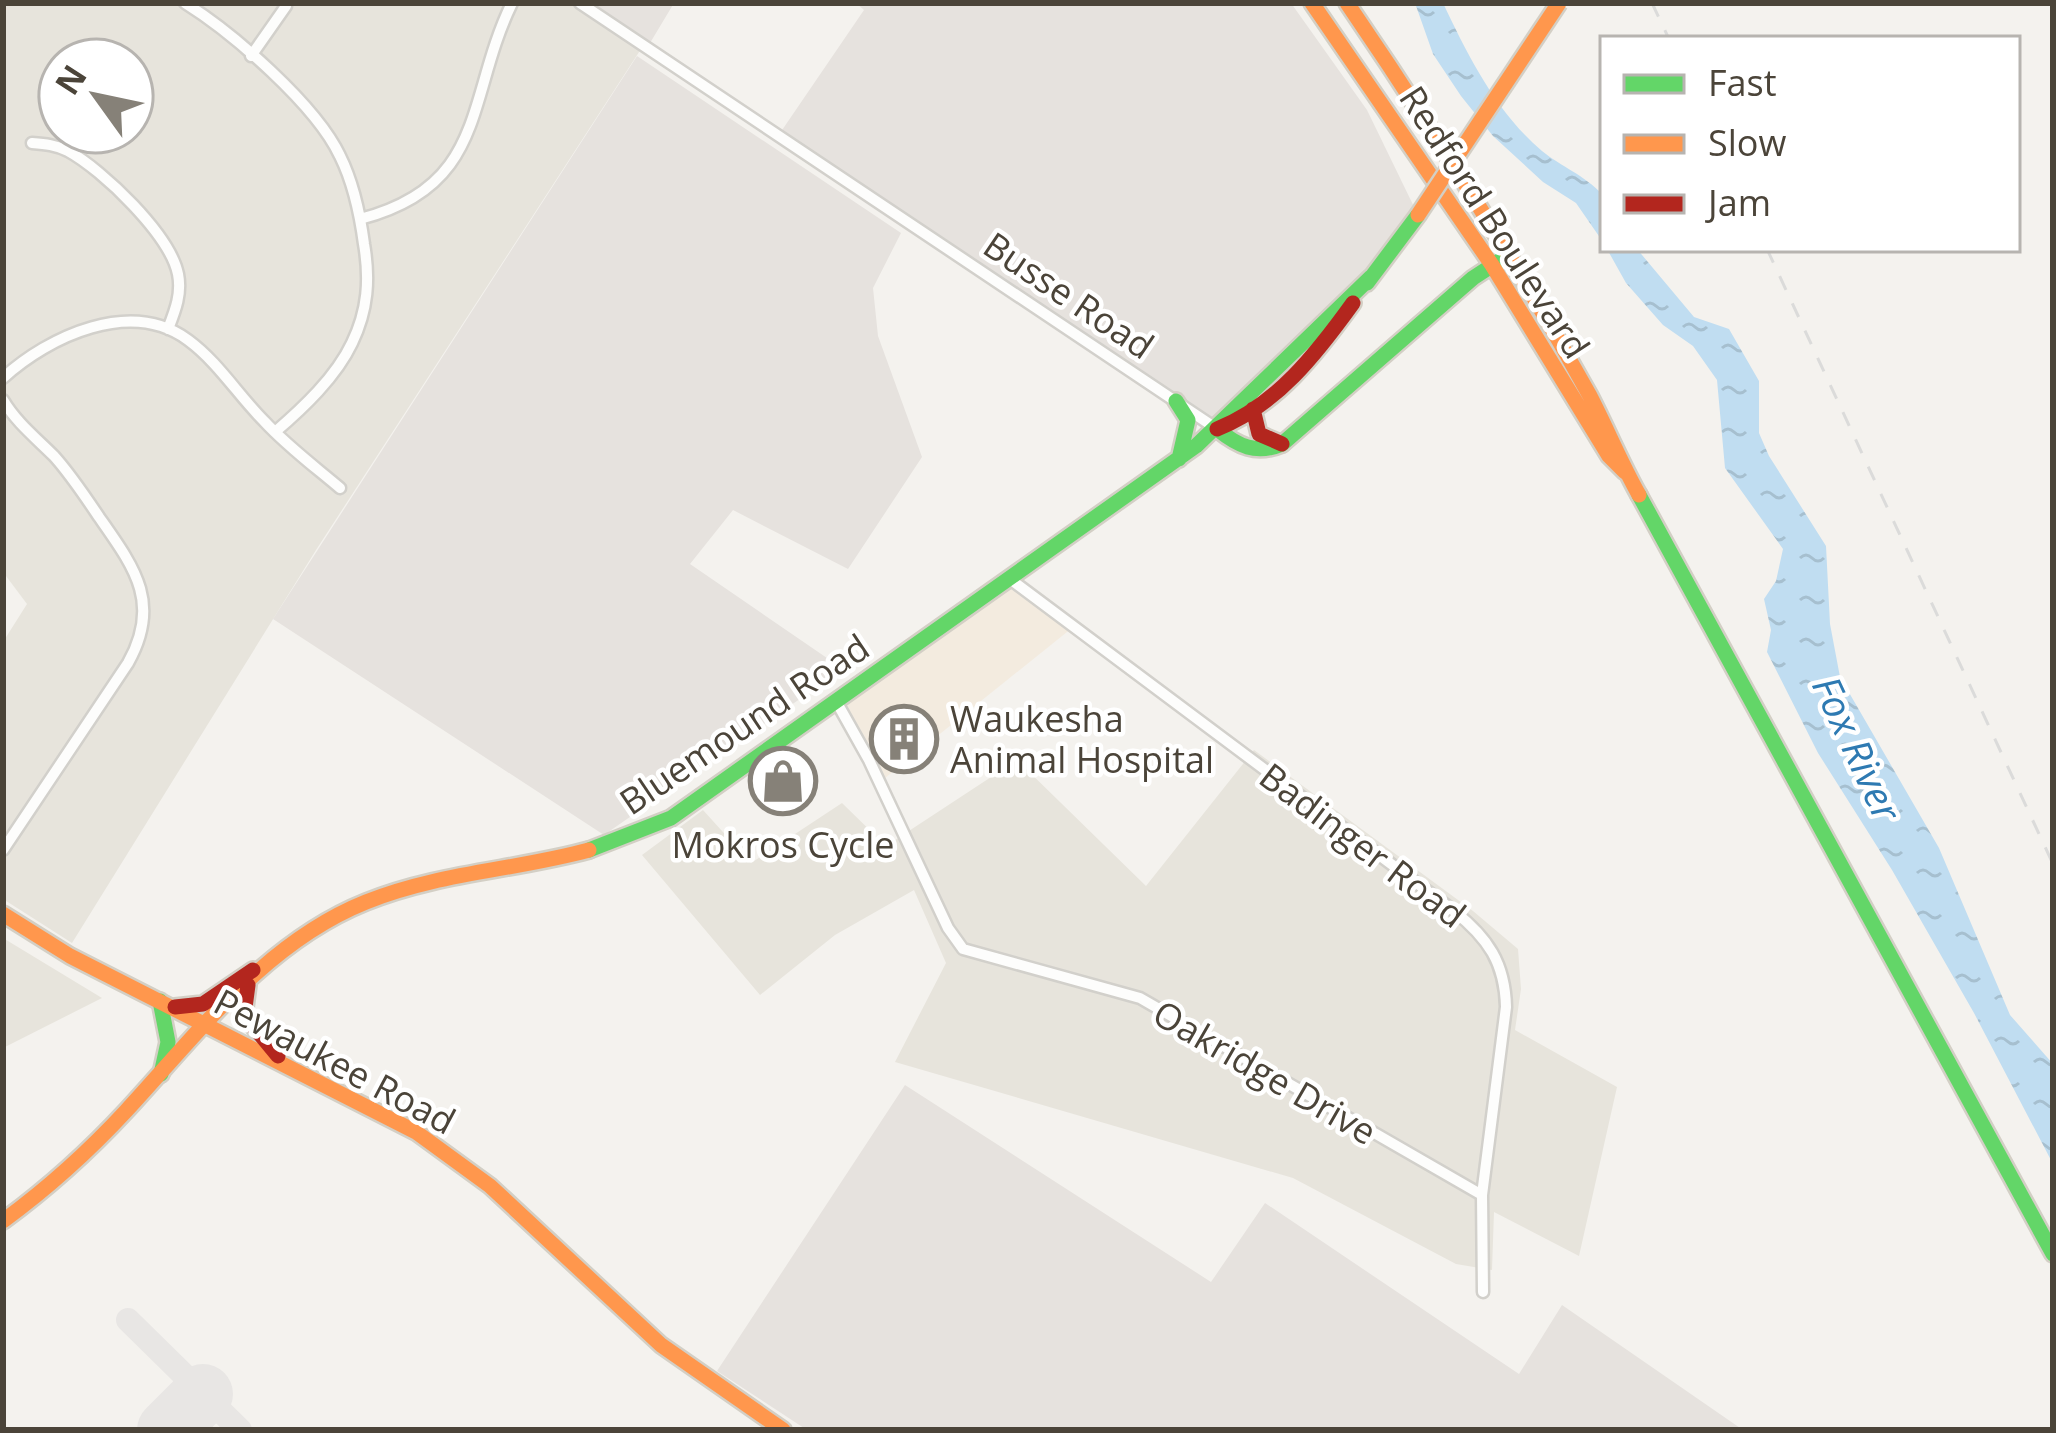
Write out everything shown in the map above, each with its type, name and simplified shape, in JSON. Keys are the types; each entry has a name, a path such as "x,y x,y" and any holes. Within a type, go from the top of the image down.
{"main road":[{"name":"Redford Boulevard","path":"1312,3 1492,265 1609,456 1627,474"},
{"name":"Redford Boulevard","path":"1347,3 1510,254 2053,1254"},
{"name":"Bluemound Road","path":"1217,429 1253,409 1328,338 1418,215 1559,3"},
{"path":"1358,69 1382,53"},
{"path":"1253,409 1252,423 1260,436 1282,445 1510,254"},
{"name":"Bluemound Road","path":"3,1222 62,1173 249,982 324,922 394,891 443,878 575,857 643,832 701,798 1179,459 1217,429 1245,396 1371,277"},
{"path":"1176,401 1188,420 1179,459"},
{"name":"Busse Road","path":"1217,429 1250,450 1267,451 1282,445"},
{"name":"Pewaukee Road","path":"3,914 70,956 416,1132 490,1186 661,1345 783,1430"},
{"path":"161,1074 168,1042 163,1003 188,1008 203,1004 270,963"},
{"path":"249,982 243,1006 246,1018 287,1066"}],"street":[{"path":"184,3 251,56 328,135 342,160 360,219 369,278 355,338 336,369 274,432"},
{"path":"360,219 417,195 452,163 474,121 512,3"},
{"name":"Busse Road","path":"580,3 1217,429"},
{"path":"251,56 286,6"},
{"path":"32,143 54,145 77,157 161,238 179,280 179,297 168,328"},
{"path":"3,378 80,331 103,323 134,321 168,328 198,348 274,432 340,488"},
{"path":"3,850 128,662 140,642 145,614 140,585 125,554 74,480 6,405"},
{"name":"Badinger Road","path":"1010,579 1454,911 1486,940 1502,970 1506,1007 1482,1195 1483,1292"},
{"name":"Oakridge Drive","path":"836,700 958,946 988,959 1140,998 1482,1195"}],"shaded area":[{"path":"3,3 571,3 641,49 316,550 72,943 3,899 3,642 27,604 3,572"},
{"path":"580,3 674,3 647,48"},
{"path":"856,3 1291,3 1367,110 1418,215 1399,242 1217,429 778,136 864,10"},
{"path":"637,56 901,233 873,288 878,336 922,457 848,569 733,510 690,564 843,669 604,835 273,619"},
{"path":"1010,579 1072,628 880,782 836,701"},
{"path":"1254,750 1518,949 1521,989 1515,1030 1617,1087 1579,1256 1494,1212 1492,1270 1456,1264 1293,1178 895,1062 946,963 914,890 835,935 760,995 642,855 703,810 751,863 842,803 886,846 1017,760 1146,886"},
{"path":"3,938 102,998 3,1048"},
{"path":"905,1085 1211,1282 1265,1203 1519,1374 1562,1305 1743,1430 807,1430 717,1371"}],"water":[{"path":"1415,3 1443,3 1473,63 1511,119 1542,151 1600,192 1600,238 1576,203 1543,182 1493,136 1433,54"},
{"name":"Fox River","path":"1609,252 1640,252 1694,317 1729,329 1759,381 1759,433 1826,546 1830,624 1840,677 1939,848 2010,1015 2053,1064 2053,1164 1974,1013 1818,753 1767,652 1771,630 1764,599 1776,581 1783,549 1725,468 1717,380 1693,346 1663,325 1626,283"}],"taxiway":[{"path":"128,1320 240,1430"}],"runway":[{"path":"167,1430 203,1394"}],"railway":[{"path":"1652,3 1668,36"},
{"path":"1768,252 2053,864"}],"traffic: fast":[{"path":"1367,283 1418,215"},
{"path":"1217,429 1248,447 1282,444 1473,278 1499,261"},
{"path":"589,850 671,818 1196,446 1371,277"},
{"path":"1176,401 1188,420 1179,459"},
{"path":"1639,495 2053,1254"},
{"path":"160,1001 168,1042 161,1074"}],"traffic: slow":[{"path":"1312,3 1492,265 1609,456 1625,472"},
{"path":"1347,3 1533,296 1639,495"},
{"path":"1418,215 1559,3"},
{"path":"3,1221 97,1141 265,965 330,919 421,884 589,850"},
{"path":"3,914 70,956 416,1132 490,1186 661,1345 783,1430"}],"traffic: jam":[{"path":"1217,429 1276,392 1310,359 1353,303"},
{"path":"1253,409 1259,434 1282,444"},
{"path":"175,1007 203,1004 253,970"},
{"path":"248,985 244,1015 278,1056"}],"place":[{"name":"Waukesha Animal Hospital","path":"904,739"},
{"name":"Mokros Cycle","path":"783,781"}]}
